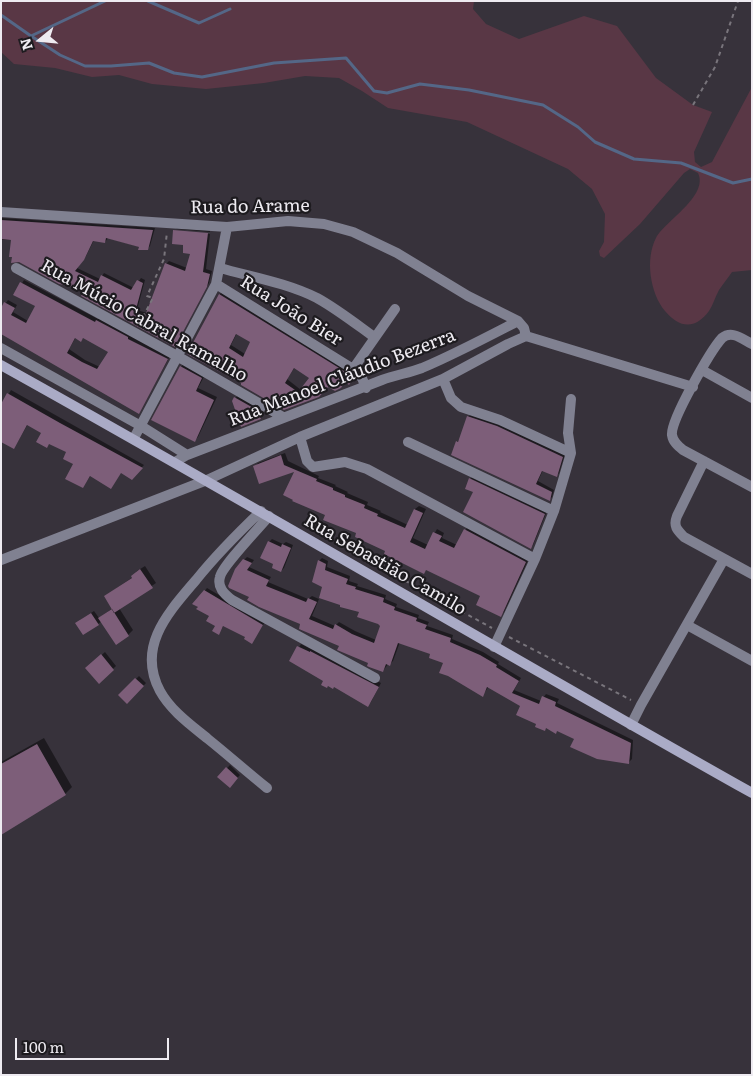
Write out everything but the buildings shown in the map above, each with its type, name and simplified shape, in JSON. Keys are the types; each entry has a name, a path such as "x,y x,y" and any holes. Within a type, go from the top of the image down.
{"main road":[{"name":"Rua Sebastião Camilo","path":"1,365 134,438 752,794"}],"street":[{"name":"Rua do Arame","path":"1,212 227,227 288,221 312,222 353,232 390,249 468,296 518,321"},
{"path":"134,438 216,284 227,227"},
{"name":"Rua Múcio Cabral Ramalho","path":"16,268 283,417"},
{"path":"220,268 288,286 308,294 337,310 374,338"},
{"name":"Rua João Bier","path":"216,284 353,369 362,378 366,388"},
{"path":"353,369 395,308"},
{"path":"518,321 524,328 526,336"},
{"name":"Rua Manoel Cláudio Bezerra","path":"175,462 283,417 423,367 468,347 518,321"},
{"path":"752,344 731,334 726,335 719,341 675,420 672,434 676,445 752,487"},
{"path":"1,560 207,480 300,437 443,379 526,336 693,387"},
{"path":"1,348 141,426 187,456"},
{"path":"702,370 752,398"},
{"path":"443,379 451,398 462,408 500,420 571,453"},
{"path":"494,647 535,559 554,511 571,453 568,433 571,399"},
{"path":"300,437 307,461 313,467 345,462 367,469 535,559"},
{"path":"408,442 554,511"},
{"path":"704,461 677,516 675,527 684,537 752,574"},
{"path":"265,513 222,571 219,583 221,589 232,600 375,678"},
{"path":"265,513 225,545 172,606 156,638 152,664 160,690 169,703 182,717 267,788"},
{"path":"631,725 640,705 724,559"},
{"path":"687,625 752,661"}],"path":[{"path":"693,105 715,67 738,1"},
{"path":"134,333 153,298 147,296 164,258 168,223"},
{"path":"345,548 501,633 640,705"}],"shaded area":[{"path":"1,1 474,1 473,9 486,24 519,39 584,16 617,26 656,78 693,105 712,112 694,152 695,162 701,167 712,162 752,87 752,270 732,272 719,290 709,311 704,317 693,324 676,321 670,317 660,304 651,276 650,266 653,246 661,231 692,199 697,190 700,182 698,173 690,169 684,173 640,224 604,258 600,256 599,251 604,242 605,214 592,189 568,169 467,122 388,108 339,78 305,76 264,83 206,89 152,84 119,75 92,77 55,68 14,64 1,52"}],"waterway":[{"path":"1,15 31,36 105,1"},
{"path":"148,1 199,23 230,9"},
{"path":"31,36 60,55 85,66 149,63 174,73 202,77 274,63 346,58 374,91 387,93 420,84 469,90 543,105 578,127 595,142 634,159 681,163 733,183 752,179"}]}
